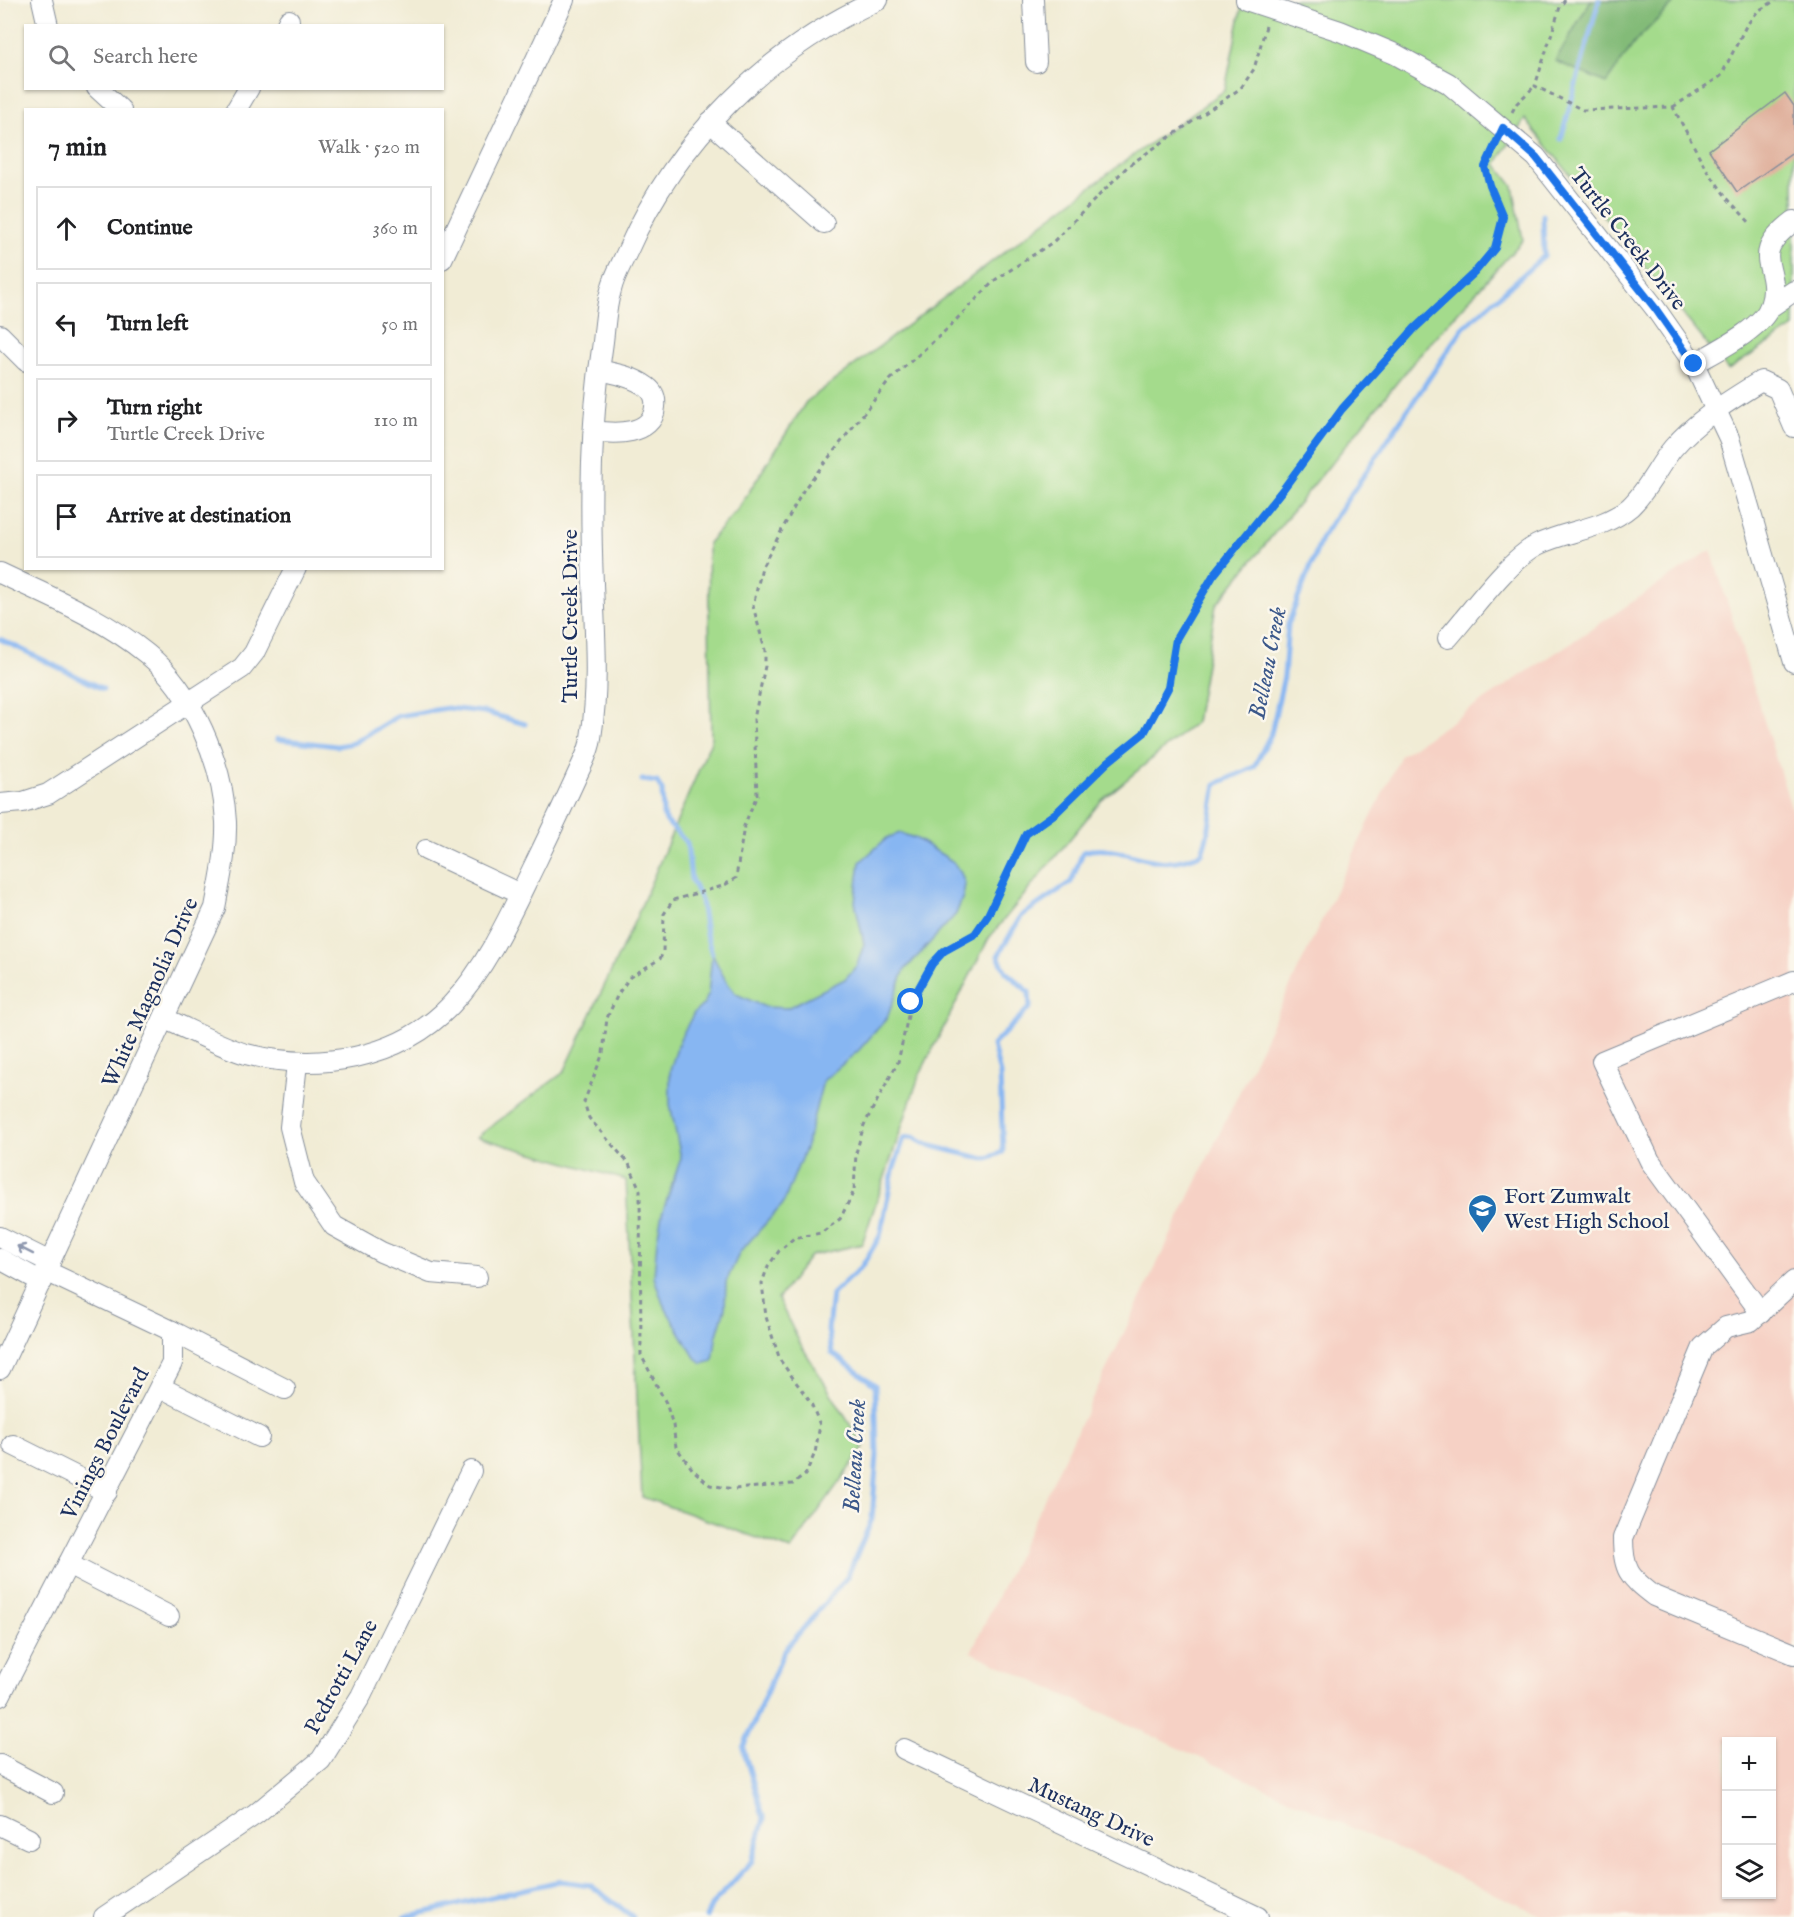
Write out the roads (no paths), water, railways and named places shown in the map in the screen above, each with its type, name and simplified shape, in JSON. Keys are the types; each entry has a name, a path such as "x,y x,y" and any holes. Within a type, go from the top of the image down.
{"street":[{"path":"42,0 48,24"},
{"path":"444,255 564,0"},
{"name":"Turtle Creek Drive","path":"165,1019 244,1053 297,1063 355,1059 403,1042 413,1035 450,1006 478,970 520,894 591,743 598,663 593,583 594,431 599,370 611,290 641,220 685,152 710,122 743,87 790,52 838,20 878,0"},
{"path":"1033,0 1036,62"},
{"name":"Turtle Creek Drive","path":"1246,0 1340,31 1395,54 1448,83 1536,157 1655,308 1694,364 1729,438 1790,626 1794,662"},
{"path":"99,90 119,108"},
{"path":"237,108 248,90"},
{"path":"710,122 824,223"},
{"path":"1769,308 1773,287 1767,262 1768,248 1776,235 1794,221"},
{"path":"1694,364 1731,342 1754,325 1769,308 1794,291"},
{"path":"0,334 24,359"},
{"path":"594,431 610,434 638,429 647,424 655,412 656,398 648,387 617,374 599,370"},
{"path":"1448,638 1521,555 1538,545 1609,520 1630,506 1672,449 1716,409 1761,381 1778,389 1794,427"},
{"path":"0,804 23,802 48,794 242,668 254,654 295,570"},
{"name":"White Magnolia Drive","path":"0,573 97,619 148,654 188,701 221,783 226,824 215,908 0,1369"},
{"path":"426,850 520,894"},
{"path":"1761,1313 1650,1161 1602,1061 1794,981"},
{"path":"297,1063 290,1127 304,1182 334,1226 381,1252 431,1274 477,1277"},
{"path":"0,1237 46,1272"},
{"path":"0,1259 46,1272 172,1331 285,1389"},
{"path":"1794,1281 1751,1322 1726,1327 1703,1347 1623,1538 1623,1562 1638,1584 1654,1596 1794,1654"},
{"name":"Vinings Boulevard","path":"0,1696 172,1363 172,1331"},
{"path":"160,1387 259,1437"},
{"path":"13,1445 107,1492"},
{"name":"Pedrotti Lane","path":"104,1917 256,1814 321,1760 361,1696 471,1471"},
{"path":"68,1564 169,1616"},
{"name":"Mustang Drive","path":"904,1749 1258,1917"},
{"path":"0,1765 53,1793"},
{"path":"0,1825 29,1839"}],"water":[{"path":"900,833 917,839 952,861 961,873 965,884 963,896 956,914 904,971 887,1018 859,1050 823,1081 806,1146 783,1204 740,1252 726,1282 725,1308 716,1338 713,1361 702,1364 694,1356 663,1304 654,1277 662,1214 681,1158 670,1104 670,1070 680,1039 694,1013 704,1004 708,995 712,954 726,981 736,994 765,1007 787,1008 845,979 857,965 864,944 855,902 860,862 887,838"}],"waterway":[{"name":"Belleau Creek","path":"1561,139 1599,0"},
{"name":"Belleau Creek","path":"706,1917 712,1905 752,1861 764,1819 743,1748 784,1651 847,1577 872,1519 877,1455 875,1385 832,1353 828,1330 832,1294 862,1266 880,1236 893,1171 904,1138 913,1137 927,1145 985,1159 1003,1152 1000,1074 993,1045 1030,1007 1029,992 1006,972 998,956 1021,916 1071,882 1083,852 1112,851 1153,861 1168,862 1184,860 1202,853 1208,833 1216,784 1254,767 1271,734 1284,676 1288,624 1322,537 1463,328 1544,256 1543,215"},
{"path":"0,639 103,689"},
{"path":"277,739 337,746 353,743 398,716 447,708 484,712 525,724"},
{"path":"642,780 657,782 662,790 663,815 687,843 691,879 701,900 706,934 712,954"},
{"path":"405,1917 560,1881 590,1885 633,1917"}],"place":[{"name":"Fort Zumwalt West High School","path":"1483,1234"}]}
